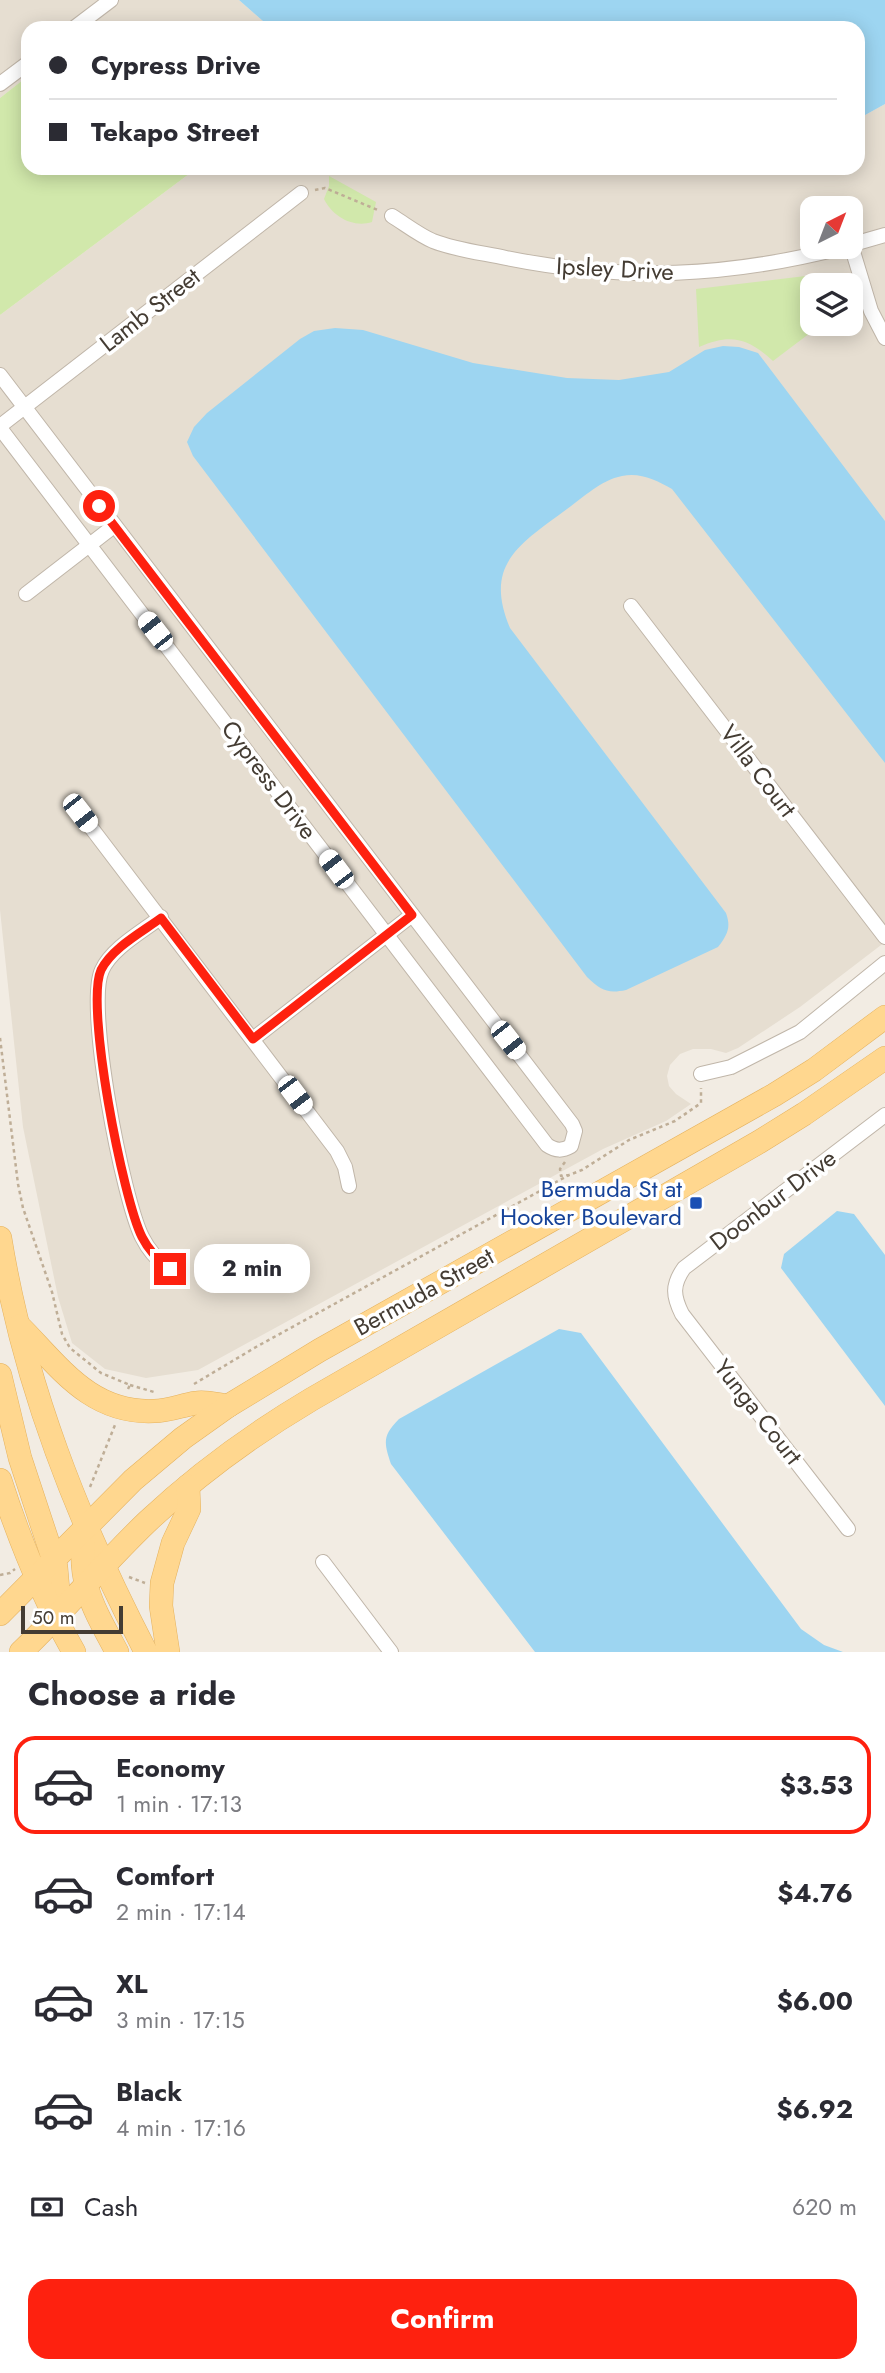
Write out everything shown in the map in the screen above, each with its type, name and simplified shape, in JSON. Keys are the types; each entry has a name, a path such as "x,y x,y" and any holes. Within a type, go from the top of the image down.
{"main road":[{"name":"Bermuda Street","path":"0,1614 26,1572 54,1559 154,1462 228,1406 320,1350 774,1095 814,1070 885,1017"},
{"name":"Bermuda Street","path":"21,1652 86,1586 115,1571 125,1543 233,1450 277,1420 759,1142 885,1058"},
{"path":"0,1238 17,1324 56,1452 85,1527 115,1571 146,1652"},
{"path":"17,1324 64,1375 78,1387 110,1404 154,1412 198,1402 228,1406"},
{"path":"0,1376 20,1458 54,1559 58,1576 58,1616"},
{"path":"0,1480 26,1572 58,1616 74,1652"},
{"path":"169,1652 163,1630 162,1583 173,1543 189,1509 188,1486"},
{"path":"85,1527 81,1558 86,1586 117,1652"}],"street":[{"path":"83,21 111,0"},
{"path":"0,84 21,68"},
{"name":"Lamb Street","path":"0,427 301,193"},
{"name":"Ipsley Drive","path":"392,216 445,244 540,265 622,274 702,273 800,257"},
{"path":"863,241 885,235"},
{"path":"855,259 871,311 885,338"},
{"name":"Cypress Drive","path":"0,375 572,1124 575,1131 571,1146 564,1150 555,1150 547,1145 0,427"},
{"path":"26,594 114,526"},
{"name":"Villa Court","path":"631,606 885,937"},
{"path":"80,813 337,1151 345,1167 349,1186"},
{"path":"253,1039 412,915"},
{"path":"161,918 109,959 98,982 96,1003 111,1118 129,1202 143,1239 153,1254 170,1269"},
{"path":"701,1074 731,1067 800,1032 885,963"},
{"name":"Doonbur Drive","path":"674,1293 675,1284 684,1268 885,1115"},
{"name":"Yunga Court","path":"674,1293 682,1314 848,1529"},
{"path":"323,1562 391,1652"}],"path":[{"path":"301,193 325,188 392,216"},
{"path":"0,1038 23,1208 62,1334 70,1348 101,1373 157,1393"},
{"path":"194,1384 256,1347 587,1167 629,1140 675,1121 701,1103 701,1074"},
{"path":"569,1175 561,1176 560,1169 567,1160 571,1146"},
{"path":"127,1393 130,1385"},
{"path":"89,1491 119,1415"},
{"path":"115,1571 133,1580 153,1585"},
{"path":"0,1575 26,1572"}],"shaded area":[{"path":"0,0 239,0 263,21 21,21 21,82 0,98"},
{"path":"885,104 885,942 800,1007 738,1048 726,1053 711,1049 693,1049 680,1054 670,1065 667,1076 669,1086 691,1104 666,1121 603,1149 198,1370 146,1378 105,1369 72,1343 58,1297 23,1127 0,910 0,315 188,175 865,175 865,115"}],"green space":[{"path":"21,82 21,175 188,175 0,315 0,98"},
{"path":"329,176 376,202 372,222 351,222 333,211 324,199 329,186"},
{"path":"800,277 800,336 806,336 773,361 755,347 739,340 721,340 699,347 696,289"}],"water":[{"path":"239,0 885,0 885,104 865,115 865,21 263,21"},
{"path":"335,328 363,330 473,363 567,378 619,380 669,372 705,350 723,346 739,347 758,353 885,521 885,763 672,489 642,476 614,478 586,494 534,533 521,545 504,571 501,587 503,606 510,628 726,913 728,930 718,947 626,990 605,990 587,977 193,456 187,442 194,427 207,413 300,339 314,331"},
{"path":"837,1211 854,1214 885,1255 885,1406 781,1268 784,1254"},
{"path":"559,1329 581,1333 801,1629 824,1645 843,1652 535,1652 391,1464 386,1440 399,1419"}],"place":[{"name":"Bermuda St at Hooker Boulevard","path":"696,1203"}],"route":[{"path":"99,506 412,915 253,1039 161,918 120,949 102,969 96,1003 111,1118 129,1202 143,1239 160,1262 170,1269"}]}
